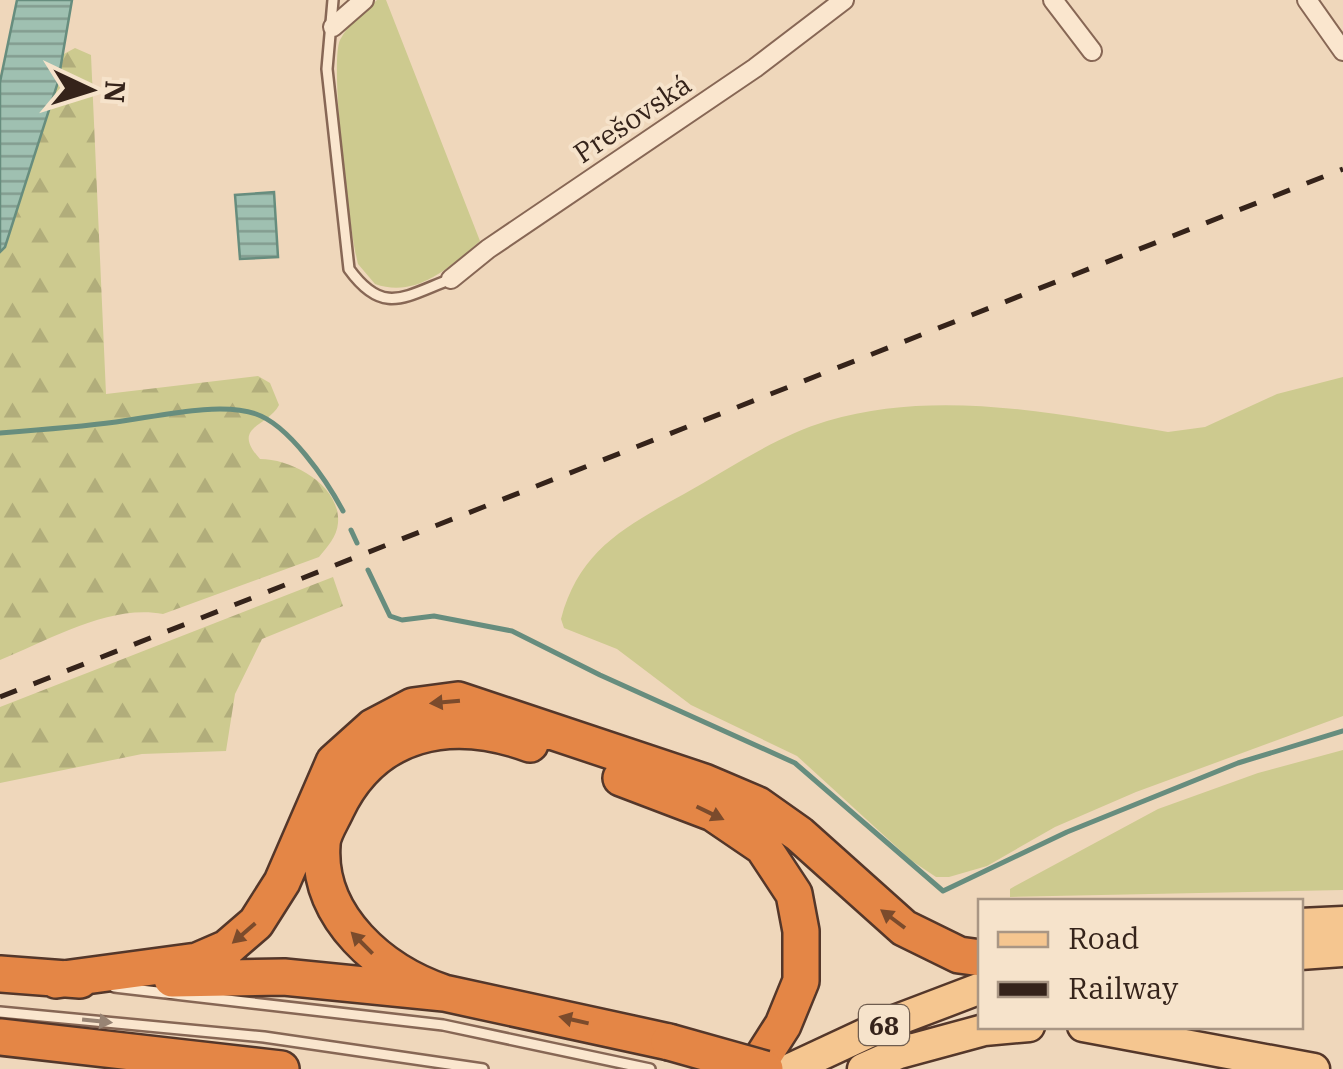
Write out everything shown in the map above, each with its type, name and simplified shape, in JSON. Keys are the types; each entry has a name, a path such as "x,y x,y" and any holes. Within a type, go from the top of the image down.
{"highway":[{"path":"56,980 197,961 227,948 256,923 282,882 334,762 373,726 413,706 458,700 704,782 758,805 800,834 904,928 926,942 978,958"},
{"path":"755,1069 783,1025 801,980 794,894 764,846 713,813 515,738 465,730 417,735 374,756 343,796 321,842 326,885 351,932 384,966 444,993 660,1056 765,1069"},
{"path":"0,974 56,980 284,977 444,993"},
{"path":"0,1037 268,1067"},
{"path":"219,1069 268,1067"}],"main road":[{"path":"1303,924 1343,922"},
{"path":"1303,954 1343,952"},
{"name":"68","path":"790,1069 889,1023 978,989"},
{"name":"68","path":"863,1069 978,1022"},
{"path":"892,1055 995,1029"},
{"path":"1099,1029 1314,1069"}],"street":[{"path":"333,28 364,0"},
{"name":"Prešovská","path":"450,279 488,249 755,68 844,0"},
{"path":"1053,0 1092,51"},
{"path":"1307,0 1343,51"}],"lane":[{"path":"333,0 328,69 348,269 362,288 376,298 394,301 450,279"},
{"path":"56,980 443,1025 635,1065 660,1056"},
{"path":"0,1012 264,1037 483,1069"}],"green space":[{"path":"377,0 386,0 480,241 432,278 405,287 375,284 358,264 342,149 337,81 340,40"},
{"path":"75,48 91,55 106,394 258,376 270,383 279,405 250,433 252,448 260,459 300,469 323,486 332,497 338,523 334,537 319,557 163,614 143,612 101,619 0,660 0,252 58,82 62,55"},
{"path":"1343,377 1343,716 1136,792 1055,827 987,866 936,877 912,861 797,756 691,705 617,649 564,628 561,619 580,575 624,529 754,453 827,421 869,411 955,405 1040,412 1168,432 1205,427 1277,394"},
{"path":"333,577 343,606 262,639 235,694 226,751 142,754 0,783 0,707"},
{"path":"1343,750 1343,890 1010,897 1010,889 1015,886 1158,809 1258,773"}],"shaded area":[{"path":"17,0 72,0 58,82 5,247 0,252 0,82"},
{"path":"274,192 278,257 240,259 235,195"}],"waterway":[{"path":"0,433 187,411 241,410 269,420 294,442 343,511"},
{"path":"351,530 357,543"},
{"path":"368,570 390,616 402,620 434,616 512,631 795,763 943,891 1067,832 1238,763 1343,731"}],"railway":[{"path":"0,697 1343,169"}]}
